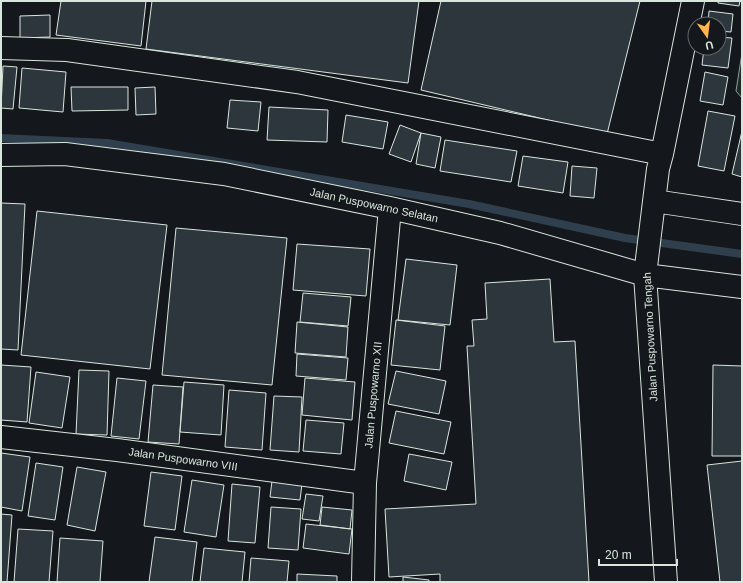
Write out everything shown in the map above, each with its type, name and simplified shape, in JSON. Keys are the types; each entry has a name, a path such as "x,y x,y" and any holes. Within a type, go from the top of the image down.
{"street":[{"name":"Jalan Puspowarno Tengah","path":"666,582 646,269 658,169 693,1"},
{"path":"1,48 67,50 297,82 662,154"},
{"name":"Jalan Puspowarno Selatan","path":"1,155 65,154 224,174 390,208 646,269 742,287"},
{"path":"654,207 742,214"},
{"name":"Jalan Puspowarno XII","path":"363,582 365,483 390,208"},
{"name":"Jalan Puspowarno VIII","path":"1,437 109,449 365,483"}],"green space":[{"path":"742,53 742,98 736,91"}],"building":[{"path":"61,1 146,1 141,46 56,35"},
{"path":"152,1 419,1 408,83 146,49"},
{"path":"441,1 640,1 607,134 421,90"},
{"path":"718,1 740,1 739,6 718,3"},
{"path":"709,11 733,14 731,32 727,32 727,16 709,16"},
{"path":"50,15 50,37 20,38 20,16"},
{"path":"727,38 732,38 728,68 702,65 703,56 727,56"},
{"path":"3,66 17,67 13,109 1,108"},
{"path":"22,68 66,72 63,112 19,108"},
{"path":"705,72 728,77 723,105 700,101"},
{"path":"71,87 128,87 128,110 72,111"},
{"path":"155,87 156,114 136,115 135,88"},
{"path":"230,100 261,102 258,131 227,128"},
{"path":"269,107 328,110 327,142 267,140"},
{"path":"708,111 735,116 724,171 698,166"},
{"path":"346,115 388,122 383,149 342,142"},
{"path":"400,125 421,133 411,162 389,154"},
{"path":"742,131 742,177 732,174"},
{"path":"421,133 441,137 435,168 416,164"},
{"path":"445,140 517,151 511,182 440,171"},
{"path":"523,156 568,162 563,193 518,186"},
{"path":"572,166 597,168 594,198 570,196"},
{"path":"1,203 25,204 18,350 1,349"},
{"path":"37,211 167,225 150,369 21,355"},
{"path":"176,228 287,238 272,385 162,375"},
{"path":"297,244 370,249 366,296 293,290"},
{"path":"406,259 457,265 450,325 398,320"},
{"path":"550,279 554,342 575,341 589,582 440,582 440,574 389,577 385,509 476,504 467,346 474,346 472,320 487,319 485,283"},
{"path":"303,293 351,297 348,326 300,322"},
{"path":"396,320 445,326 440,370 391,365"},
{"path":"297,322 348,327 346,357 295,353"},
{"path":"297,354 348,358 346,380 296,376"},
{"path":"1,365 31,367 27,422 1,420"},
{"path":"713,365 742,366 742,456 712,456"},
{"path":"79,370 109,371 107,435 76,434"},
{"path":"396,371 446,381 439,414 388,404"},
{"path":"36,372 70,377 62,428 29,423"},
{"path":"117,378 146,381 139,439 111,436"},
{"path":"305,378 355,382 352,420 302,415"},
{"path":"184,382 224,385 221,435 180,432"},
{"path":"153,385 183,387 179,444 148,442"},
{"path":"229,390 266,393 262,450 225,447"},
{"path":"274,396 302,397 299,452 270,450"},
{"path":"396,411 451,422 444,454 389,443"},
{"path":"306,420 344,423 341,454 303,451"},
{"path":"1,453 30,457 22,511 1,507"},
{"path":"409,454 452,462 446,490 404,481"},
{"path":"742,461 742,582 720,582 707,465"},
{"path":"36,463 63,467 55,520 28,516"},
{"path":"77,467 106,472 95,531 67,525"},
{"path":"151,472 182,476 175,530 144,526"},
{"path":"192,480 224,485 216,537 184,532"},
{"path":"272,481 302,484 300,500 270,497"},
{"path":"232,484 260,487 255,543 228,541"},
{"path":"306,494 323,496 319,521 302,519"},
{"path":"271,507 301,509 298,550 268,548"},
{"path":"322,507 352,510 350,529 320,525"},
{"path":"1,514 12,515 7,582 1,582"},
{"path":"306,524 352,529 349,554 303,548"},
{"path":"18,529 53,531 49,582 14,582"},
{"path":"155,537 197,542 192,582 149,582"},
{"path":"60,538 103,541 100,582 57,582"},
{"path":"204,548 245,552 242,582 200,582"},
{"path":"251,558 289,561 287,582 249,582"},
{"path":"297,574 337,576 337,582 297,582"},
{"path":"403,577 429,580 429,582 403,582"}],"waterway":[{"path":"1,138 107,143 469,204 625,238 742,254"}]}
